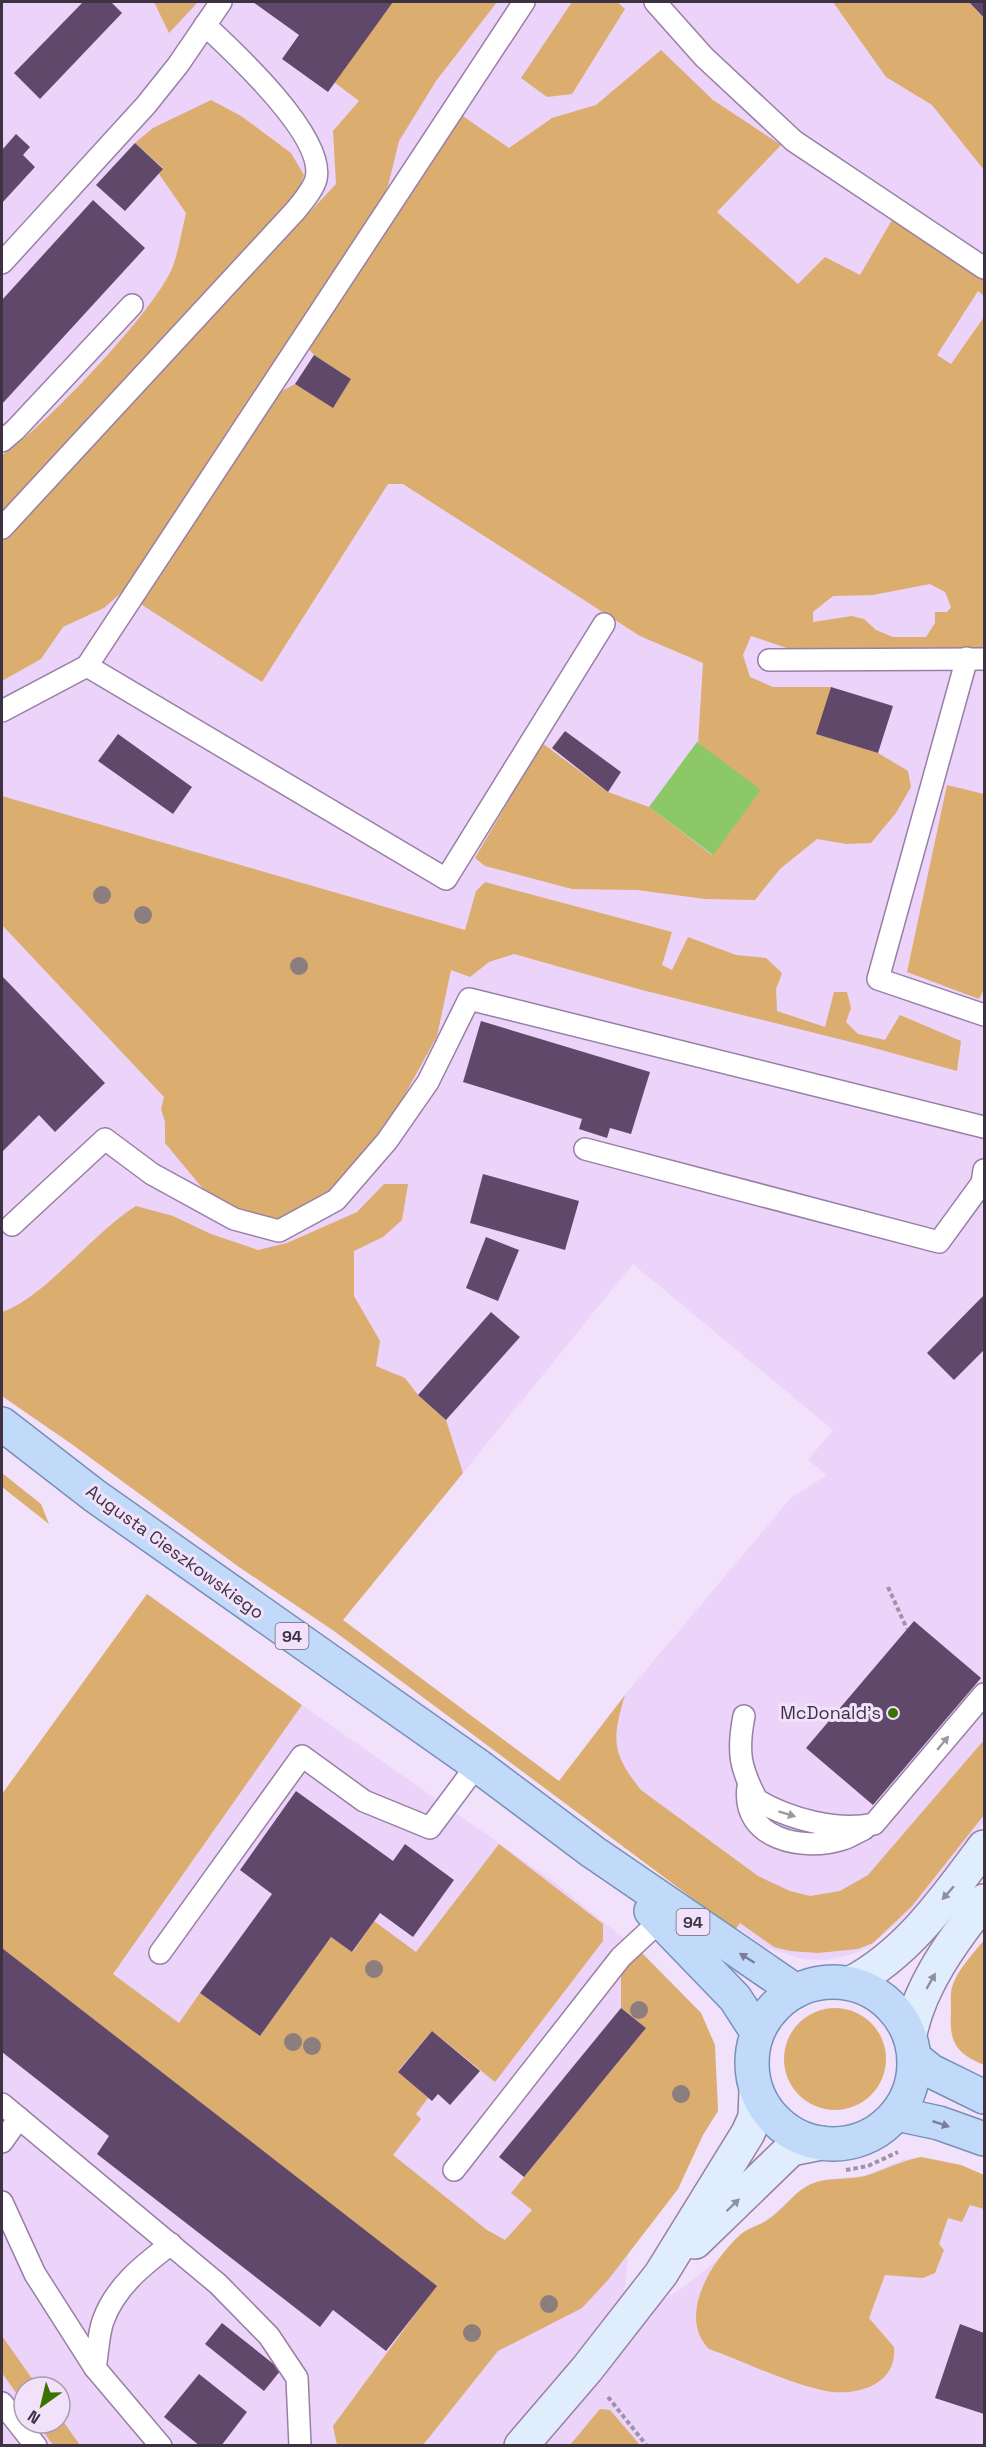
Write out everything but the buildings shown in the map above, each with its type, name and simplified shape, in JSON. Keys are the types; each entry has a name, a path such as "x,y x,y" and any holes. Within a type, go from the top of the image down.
{"main road":[{"name":"Augusta Cieszkowskiego","path":"2,1424 95,1496 477,1765 589,1849 796,1990"},
{"path":"851,1983 873,1972 908,1941 984,1847"},
{"name":"Augusta Cieszkowskiego","path":"589,1849 735,1998 758,2032"},
{"path":"756,2091 768,2113 786,2130 808,2141 832,2145 856,2141 879,2131 897,2115 912,2085 915,2008 931,1979 984,1901"},
{"path":"521,2445 587,2369 659,2276 748,2133 755,2117 753,2051 758,2032 767,2015 780,2001 796,1990 832,1981 851,1983 876,1994 896,2011 912,2046 931,2071 984,2097"},
{"path":"897,2115 939,2123 984,2139"},
{"path":"659,2276 791,2149 821,2143"}],"lane":[{"path":"2,263 146,105 220,2"},
{"path":"2,711 87,666 524,2"},
{"path":"655,2 704,57 794,141 984,268"},
{"path":"2,528 296,210 316,178 311,144 262,81 205,25"},
{"path":"2,441 132,305"},
{"path":"87,666 446,879 604,624"},
{"path":"769,660 976,659 878,979 984,1014"},
{"path":"12,1225 105,1139 152,1174 234,1219 279,1231 336,1200 387,1141 428,1082 469,999 984,1127"},
{"path":"585,1149 939,1242 982,1183 984,1170"},
{"path":"744,1716 738,1746 748,1783 757,1800 793,1816 847,1827 874,1824 984,1694"},
{"path":"160,1953 302,1756 364,1801 430,1828 477,1765"},
{"path":"454,2170 621,1957 661,1920"},
{"path":"2,2104 218,2284 269,2336 297,2378 300,2445"},
{"path":"2,2142 19,2118"},
{"path":"2,2202 35,2274 95,2368 161,2445"},
{"path":"95,2368 103,2321 123,2285 142,2266 171,2244"},
{"path":"2,2403 36,2445"}],"path":[{"path":"888,1587 907,1629"},
{"path":"838,2170 868,2166 902,2150"},
{"path":"587,2369 647,2445"}],"shaded area":[{"path":"2,2 984,2 984,1822 914,1909 868,1948 825,1960 802,1959 765,1947 551,1791 625,1695 791,1498 827,1475 808,1460 833,1430 633,1264 334,1631 239,1567 73,1445 2,1396"},
{"path":"154,2 198,2 169,33"},
{"path":"393,2 497,2 436,81 399,141 388,186 374,216 130,585 104,608 63,627 41,659 2,681 2,541 336,184 333,131 359,101 334,82"},
{"path":"572,2 617,2 625,9 572,94 547,97 521,78"},
{"path":"833,2 969,2 984,19 984,170 932,105 886,77"},
{"path":"661,50 713,100 781,145 717,212 798,284 825,257 860,275 892,220 984,278 984,296 978,291 937,355 951,364 984,317 984,652 790,649 751,636 743,655 750,677 773,687 831,687 817,734 878,753 908,771 911,787 896,813 871,843 846,844 817,839 780,869 755,900 705,899 637,890 572,889 485,866 475,858 542,743 608,792 649,807 712,855 698,744 703,663 640,636 403,484 388,484 262,682 139,603 278,393 295,384 333,407 351,379 314,355 307,347 460,114 509,148 552,118 596,105","holes":["930,584 945,592 951,607 947,612 935,612 935,623 926,637 893,637 876,630 864,619 852,616 813,622 813,612 833,596 873,595"]},
{"path":"211,100 241,116 291,153 304,175 295,199 2,515 2,455 43,421 96,367 145,310 173,266 186,213 159,174 163,168 135,143 153,128"},
{"path":"697,742 761,790 713,855 649,807"},
{"path":"947,785 984,794 984,989 979,999 907,972"},
{"path":"2,796 465,930 476,891 485,882 672,932 662,965 672,970 688,937 736,955 766,958 782,973 776,989 777,1011 825,1027 834,992 847,992 851,1008 846,1022 858,1034 885,1040 900,1015 961,1041 957,1071 642,990 514,954 489,962 470,977 451,970 437,1036 397,1109 347,1176 326,1194 284,1220 258,1218 209,1196 165,1143 165,1122 161,1109 164,1097 2,925"},
{"path":"384,1184 408,1184 402,1220 383,1237 354,1251 354,1296 380,1341 376,1366 405,1378 418,1395 446,1420 463,1473 343,1620 559,1781 625,1695 616,1735 617,1745 624,1766 641,1790 758,1876 790,1891 810,1896 840,1891 868,1875 984,1740 984,1815 912,1906 873,1943 858,1949 818,1953 790,1951 774,1947 740,1923 735,1930 334,1631 239,1567 73,1445 2,1396 2,1312 35,1293 120,1217 136,1206 173,1216 211,1234 258,1250 287,1243 357,1212"},
{"path":"2,1473 41,1504 49,1524 2,1487"},
{"path":"147,1594 302,1705 113,1974 179,2023 200,1993 260,2036 331,1937 353,1952 374,1921 416,1952 499,1844 603,1924 603,1941 495,2082 432,2031 398,2071 428,2098 416,2114 421,2119 393,2155 487,2230 505,2240 532,2210 511,2193 646,2028 621,2008 621,1972 642,1953 701,2013 715,2045 718,2111 703,2135 678,2189 608,2280 582,2308 498,2351 423,2445 337,2445 333,2426 436,2286 2,1948 2,1794"},
{"path":"302,1705 554,1882 642,1953 701,2013 717,2081 718,2111 629,2248 621,2326 684,2287 809,2185 822,2180 863,2176 903,2160 921,2157 961,2165 984,2175 984,2445 2,2445 2,1894 113,1974"},
{"path":"984,1940 984,2065 974,2061 956,2046 951,2031 951,1993 958,1974"},
{"path":"835,2008 855,2012 871,2023 882,2039 886,2059 882,2079 871,2095 855,2106 835,2110 815,2106 799,2095 788,2079 784,2059 788,2039 799,2023 815,2012"},
{"path":"921,2157 961,2165 984,2175 984,2209 970,2205 962,2222 948,2218 939,2244 944,2250 935,2273 923,2278 885,2275 869,2318 894,2347 889,2371 881,2380 859,2390 833,2392 821,2390 709,2349 700,2335 696,2320 697,2304 710,2272 741,2234 769,2219 811,2184 824,2180 865,2176"},
{"path":"2,2336 30,2375 12,2375 12,2387 2,2373"},
{"path":"600,2409 610,2410 640,2445 570,2445"},
{"path":"72,2434 80,2445 53,2445 46,2435"}],"place":[{"name":"McDonald's","path":"893,1713"}]}
